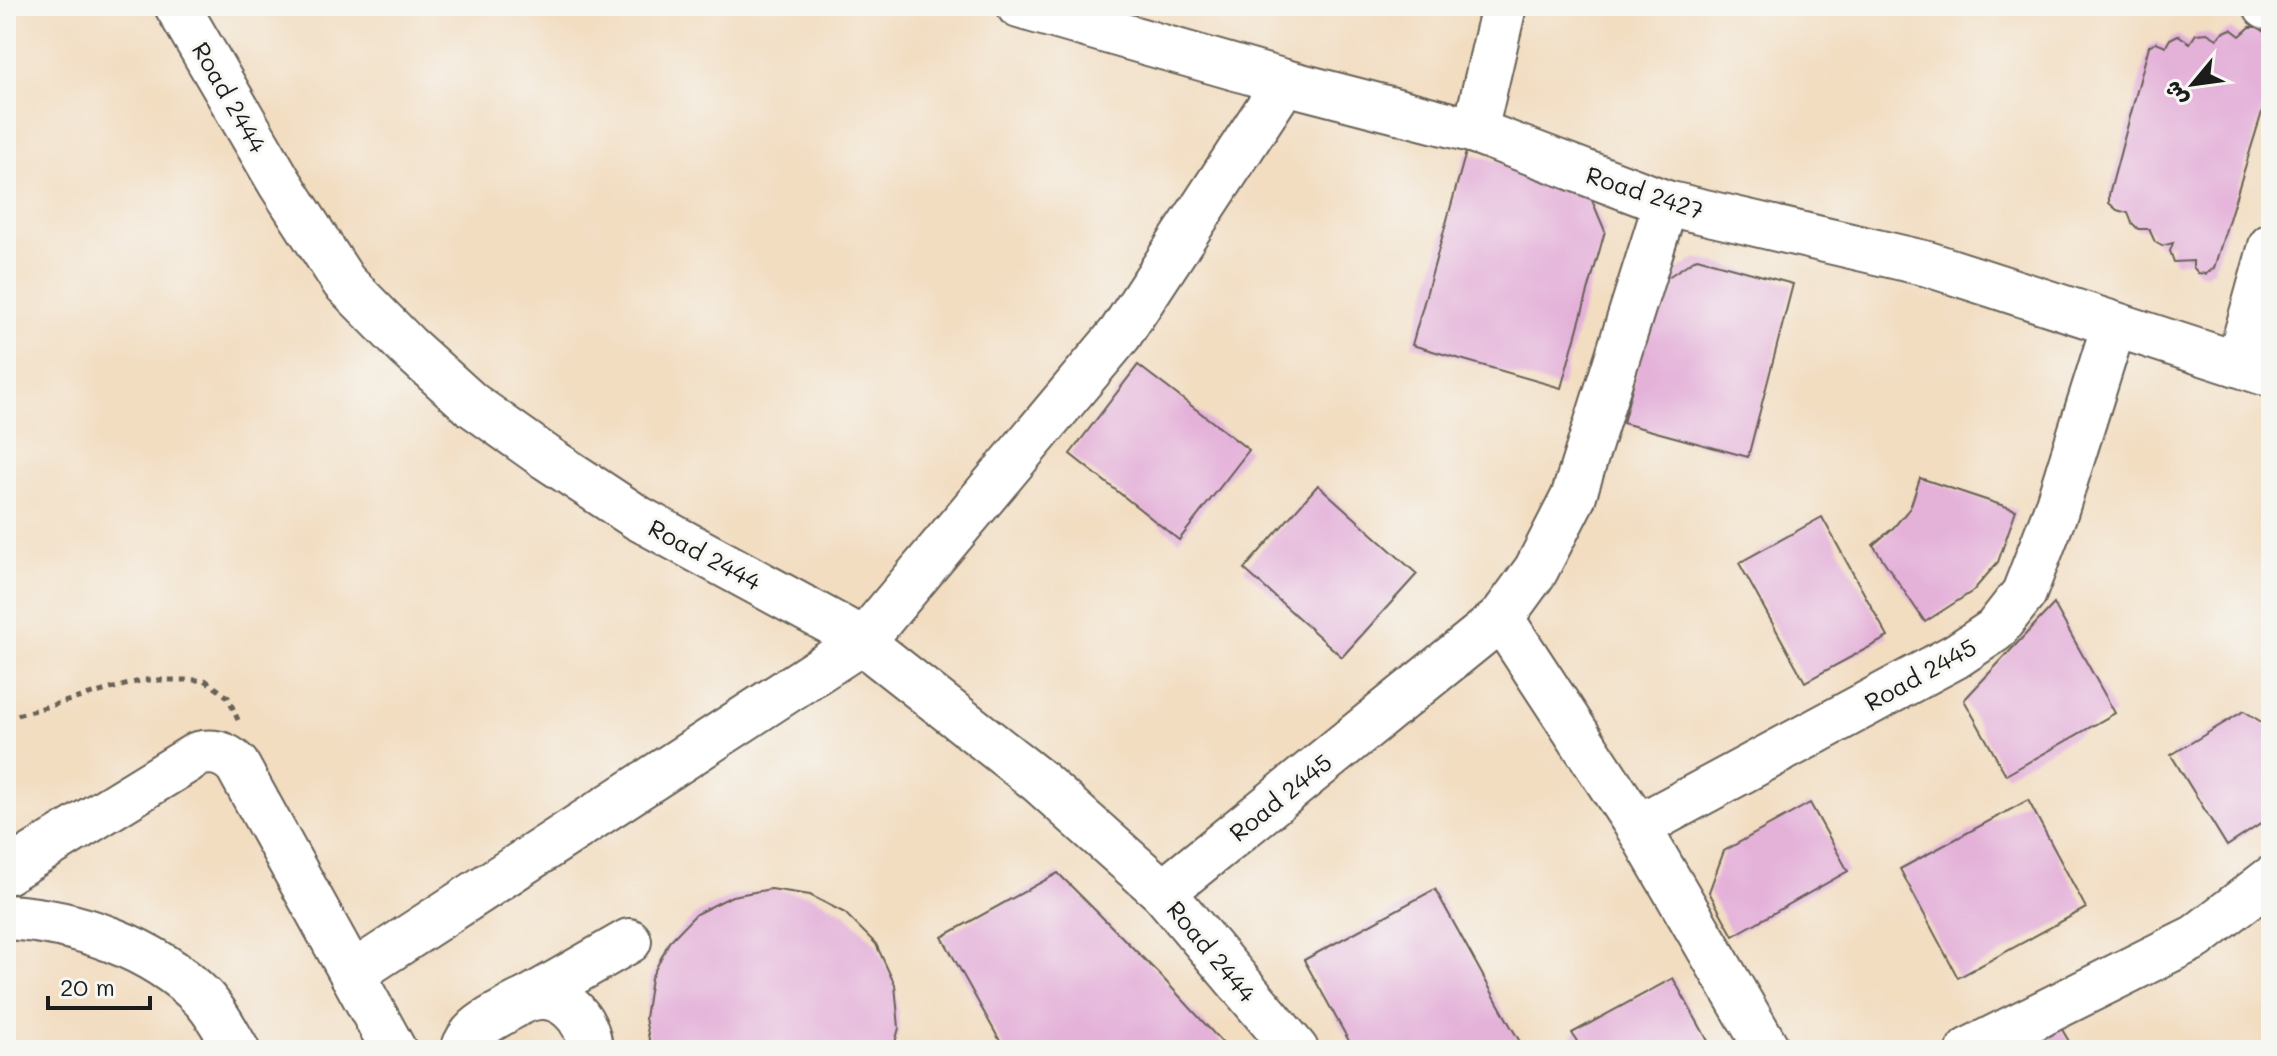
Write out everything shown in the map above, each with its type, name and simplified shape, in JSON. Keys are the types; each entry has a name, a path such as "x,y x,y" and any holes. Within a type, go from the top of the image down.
{"main road":[{"name":"Road 2444","path":"177,6 280,183 344,282 407,346 471,404 625,510 849,632 1040,782 1163,892 1296,1050"},
{"name":"Road 2427","path":"1019,6 1285,82 1475,131 1666,203 1928,264 2254,370"},
{"path":"1475,131 1504,6"},
{"path":"352,974 862,642 1120,334 1285,82"},
{"name":"Road 2445","path":"1163,892 1501,618 1536,570 1573,498 1666,203"},
{"path":"2254,370 2271,246"},
{"name":"Road 2445","path":"1638,827 1956,656 1995,630 2024,593 2056,510 2114,325"},
{"path":"1501,618 1638,827 1768,1050"},
{"path":"6,872 198,754 219,753 229,757 239,768 394,1050"},
{"path":"1969,1050 2196,937 2271,879"},
{"path":"6,917 57,923 90,932 152,960 204,999 237,1050"},
{"path":"463,1050 472,1033 481,1025 629,941"},
{"path":"528,999 554,999 576,1013 589,1036 590,1050"}],"path":[{"path":"6,718 143,680 205,680 228,697 242,729 239,768"}],"building":[{"path":"2250,27 2258,27 2269,35 2271,30 2271,83 2214,268 2206,274 2198,273 2193,261 2174,262 2170,251 2173,243 2162,246 2155,242 2149,229 2138,229 2128,213 2117,210 2109,203 2109,195 2149,46 2156,42 2166,46 2170,39 2178,35 2190,43 2196,34 2207,33 2217,39 2231,29 2240,36"},
{"path":"1466,152 1586,186 1605,231 1561,388 1412,345"},
{"path":"1697,258 1793,284 1748,457 1623,423 1659,283"},
{"path":"1138,365 1249,450 1179,540 1070,454"},
{"path":"2271,477 2271,496 2265,494"},
{"path":"1920,478 2016,510 1998,562 1973,591 1925,622 1873,545 1910,508"},
{"path":"1318,485 1417,574 1342,657 1244,569"},
{"path":"1822,517 1888,637 1805,682 1739,563"},
{"path":"2054,604 2115,713 2006,775 1964,700"},
{"path":"2244,711 2271,728 2271,817 2227,846 2171,755"},
{"path":"2028,800 2086,908 1958,978 1900,869"},
{"path":"1810,803 1848,871 1733,936 1709,892 1724,851"},
{"path":"1058,873 1160,975 1229,1050 1005,1050 942,937"},
{"path":"771,889 810,895 845,913 876,944 895,985 899,1028 893,1050 651,1050 645,1018 651,978 669,942 696,914 732,896"},
{"path":"1435,889 1525,1050 1354,1050 1304,960"},
{"path":"1673,978 1713,1050 1582,1050 1572,1033"},
{"path":"2053,1014 2074,1050 1989,1050"}]}
